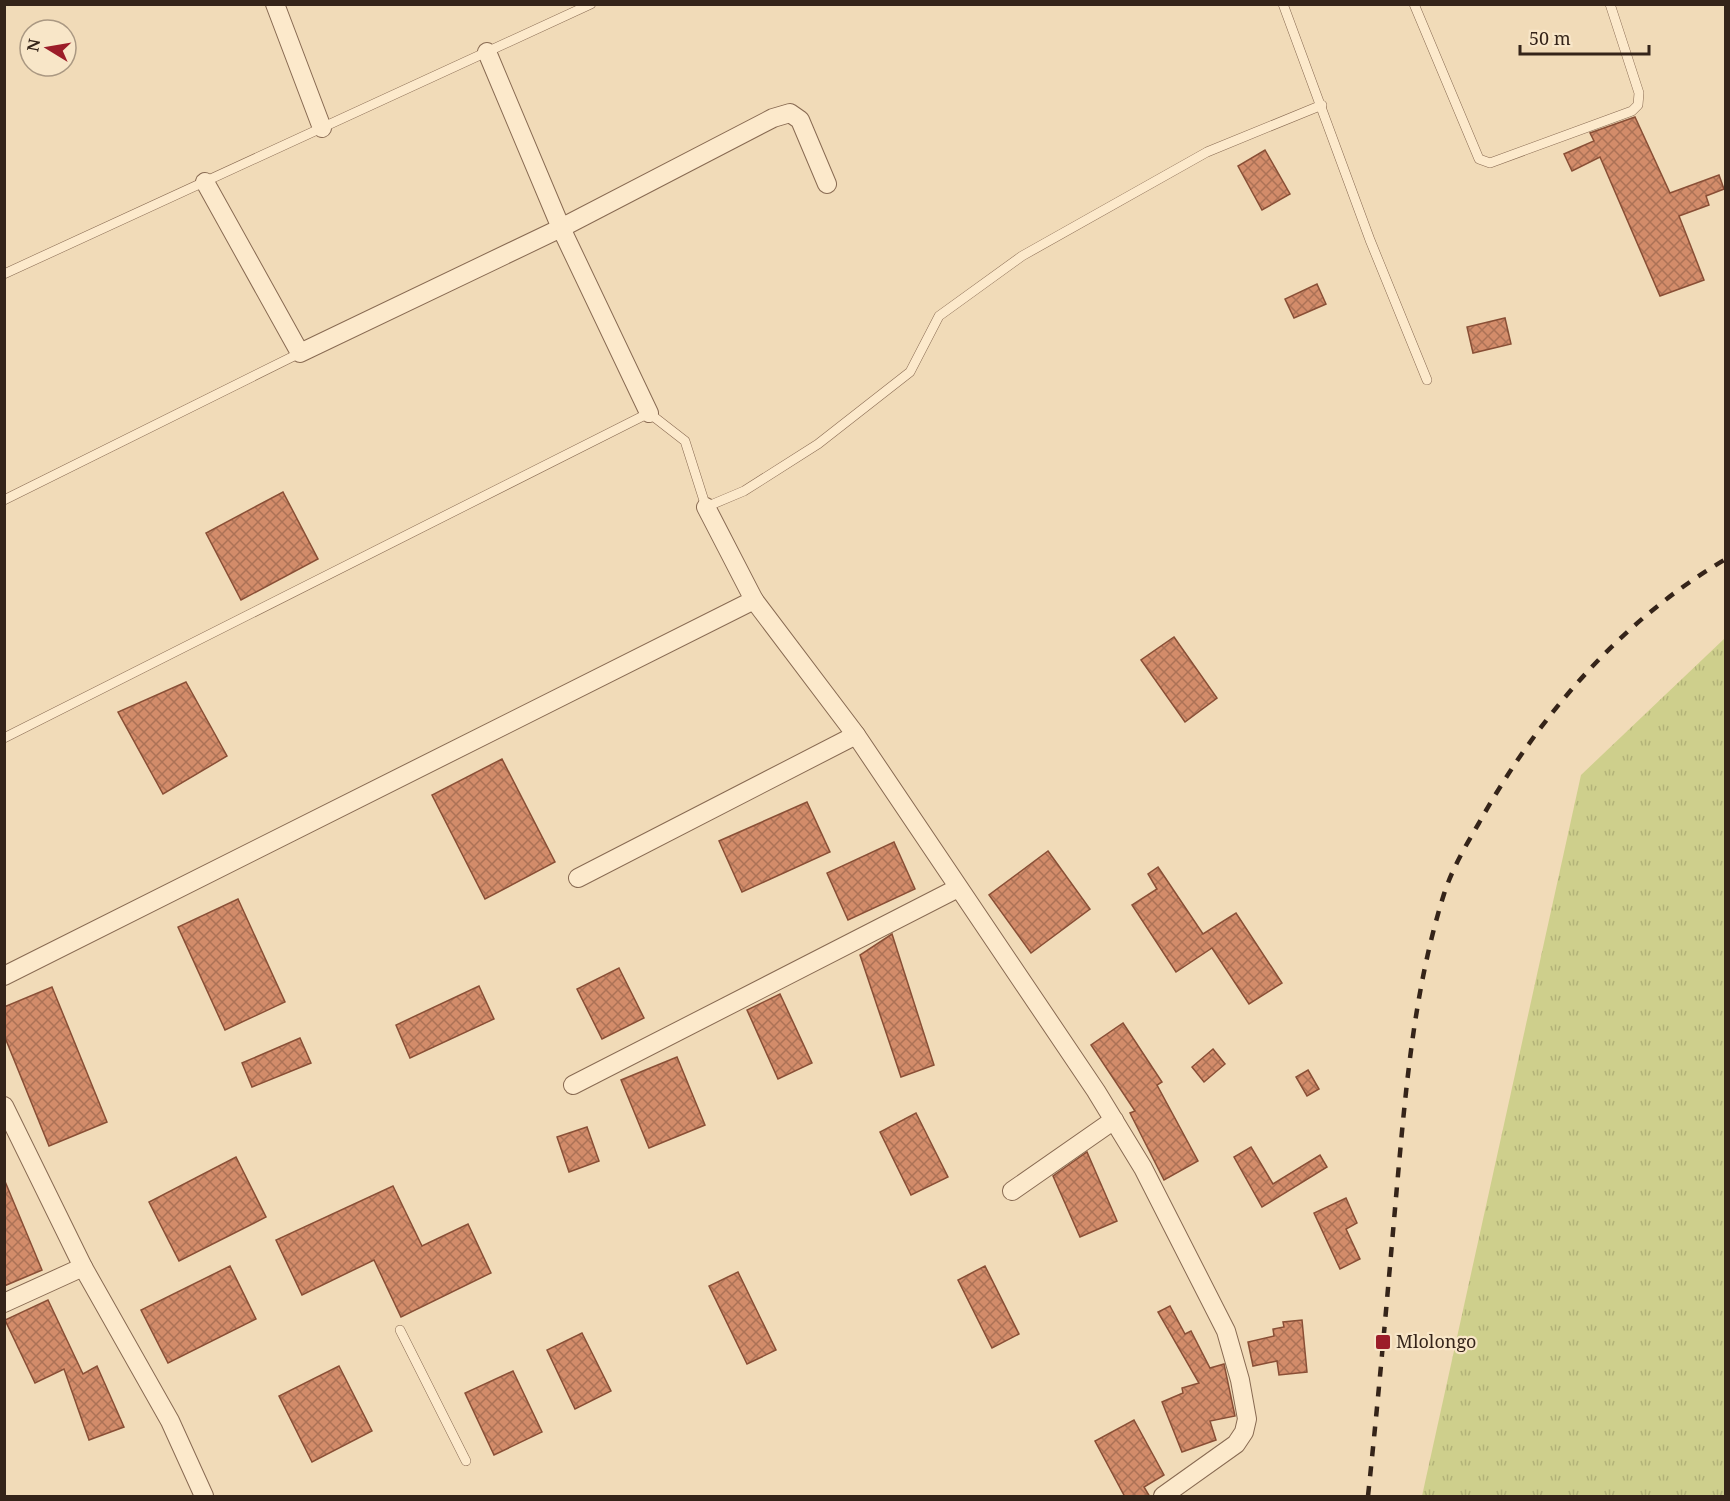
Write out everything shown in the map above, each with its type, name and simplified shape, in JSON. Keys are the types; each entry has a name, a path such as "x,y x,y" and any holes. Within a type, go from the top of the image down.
{"street":[{"path":"275,4 321,129"},
{"path":"487,52 561,228 649,413"},
{"path":"205,182 300,352 561,228 773,118 790,112 800,120 827,184"},
{"path":"706,507 754,600 856,735 1114,1120 1143,1168 1226,1331 1240,1380 1247,1419 1244,1431 1236,1444 1163,1497"},
{"path":"4,976 754,600"},
{"path":"578,878 856,735"},
{"path":"573,1085 958,888"},
{"path":"4,1106 83,1267 170,1421 204,1497"},
{"path":"1012,1191 1114,1120"},
{"path":"4,1303 83,1267"}],"lane":[{"path":"4,274 591,4"},
{"path":"1283,4 1370,240 1427,380"},
{"path":"1414,4 1479,159 1490,163 1632,111 1638,105 1639,93 1610,4"},
{"path":"4,738 649,413 685,441 706,507 744,491 818,444 910,372 939,316 1022,256 1207,152 1322,105"},
{"path":"4,500 300,352"},
{"path":"400,1330 466,1461"}],"green space":[{"path":"1725,638 1725,1496 1422,1496 1581,775"}],"building":[{"path":"1635,117 1670,193 1719,175 1724,189 1706,196 1709,205 1679,216 1704,280 1660,296 1600,157 1572,171 1564,154 1594,141 1590,133"},
{"path":"1265,150 1290,194 1262,210 1238,166"},
{"path":"1317,284 1326,304 1294,318 1285,299"},
{"path":"1505,318 1511,344 1473,353 1467,327"},
{"path":"283,492 318,559 241,600 206,533"},
{"path":"1174,637 1217,698 1185,722 1141,660"},
{"path":"186,682 227,756 163,794 118,712"},
{"path":"502,759 555,862 485,899 432,795"},
{"path":"807,802 830,852 742,892 719,841"},
{"path":"894,842 915,889 848,920 827,873"},
{"path":"1048,851 1090,909 1031,953 989,895"},
{"path":"1158,867 1203,934 1236,913 1282,983 1249,1004 1212,948 1176,972 1132,905 1157,889 1148,874"},
{"path":"238,899 285,1002 225,1030 178,927"},
{"path":"892,934 934,1065 901,1077 860,955"},
{"path":"619,968 644,1018 602,1039 577,989"},
{"path":"479,986 494,1019 410,1058 396,1025"},
{"path":"52,987 107,1122 49,1146 4,1035 4,1007"},
{"path":"780,994 812,1063 778,1079 747,1010"},
{"path":"1123,1023 1162,1082 1157,1085 1198,1161 1164,1180 1130,1113 1135,1111 1091,1045"},
{"path":"300,1038 311,1063 252,1087 242,1063"},
{"path":"1213,1049 1225,1064 1204,1082 1192,1067"},
{"path":"677,1057 705,1125 649,1148 621,1080"},
{"path":"1308,1070 1319,1089 1307,1096 1296,1077"},
{"path":"916,1113 948,1177 911,1195 880,1132"},
{"path":"587,1127 599,1161 569,1172 557,1137"},
{"path":"1251,1147 1273,1184 1320,1155 1327,1167 1262,1207 1234,1157"},
{"path":"1087,1152 1117,1221 1080,1237 1053,1176"},
{"path":"236,1157 266,1217 179,1261 149,1202"},
{"path":"4,1179 42,1270 4,1286"},
{"path":"393,1186 422,1246 468,1224 491,1273 401,1317 374,1260 302,1295 276,1240"},
{"path":"1346,1198 1357,1223 1346,1229 1360,1259 1340,1269 1314,1213"},
{"path":"230,1266 256,1319 168,1363 141,1310"},
{"path":"985,1266 1019,1334 992,1348 958,1280"},
{"path":"738,1272 776,1350 747,1364 709,1286"},
{"path":"48,1300 83,1374 97,1366 124,1427 89,1440 64,1369 35,1383 5,1320"},
{"path":"1170,1306 1185,1334 1191,1331 1210,1368 1224,1364 1235,1416 1210,1421 1216,1440 1182,1452 1162,1402 1183,1393 1182,1388 1199,1383 1158,1312"},
{"path":"1302,1320 1307,1372 1279,1375 1277,1361 1253,1366 1248,1342 1274,1336 1273,1329 1284,1327 1283,1322"},
{"path":"582,1333 611,1391 575,1409 547,1350"},
{"path":"339,1366 372,1431 312,1462 279,1396"},
{"path":"513,1371 542,1432 494,1455 465,1393"},
{"path":"1134,1420 1164,1475 1144,1487 1150,1497 1125,1497 1095,1441"}],"railway":[{"path":"1368,1496 1413,1038 1425,966 1447,885 1464,849 1502,784 1555,709 1585,674 1651,611 1726,559"}],"place":[{"name":"Mlolongo","path":"1383,1342"}]}
